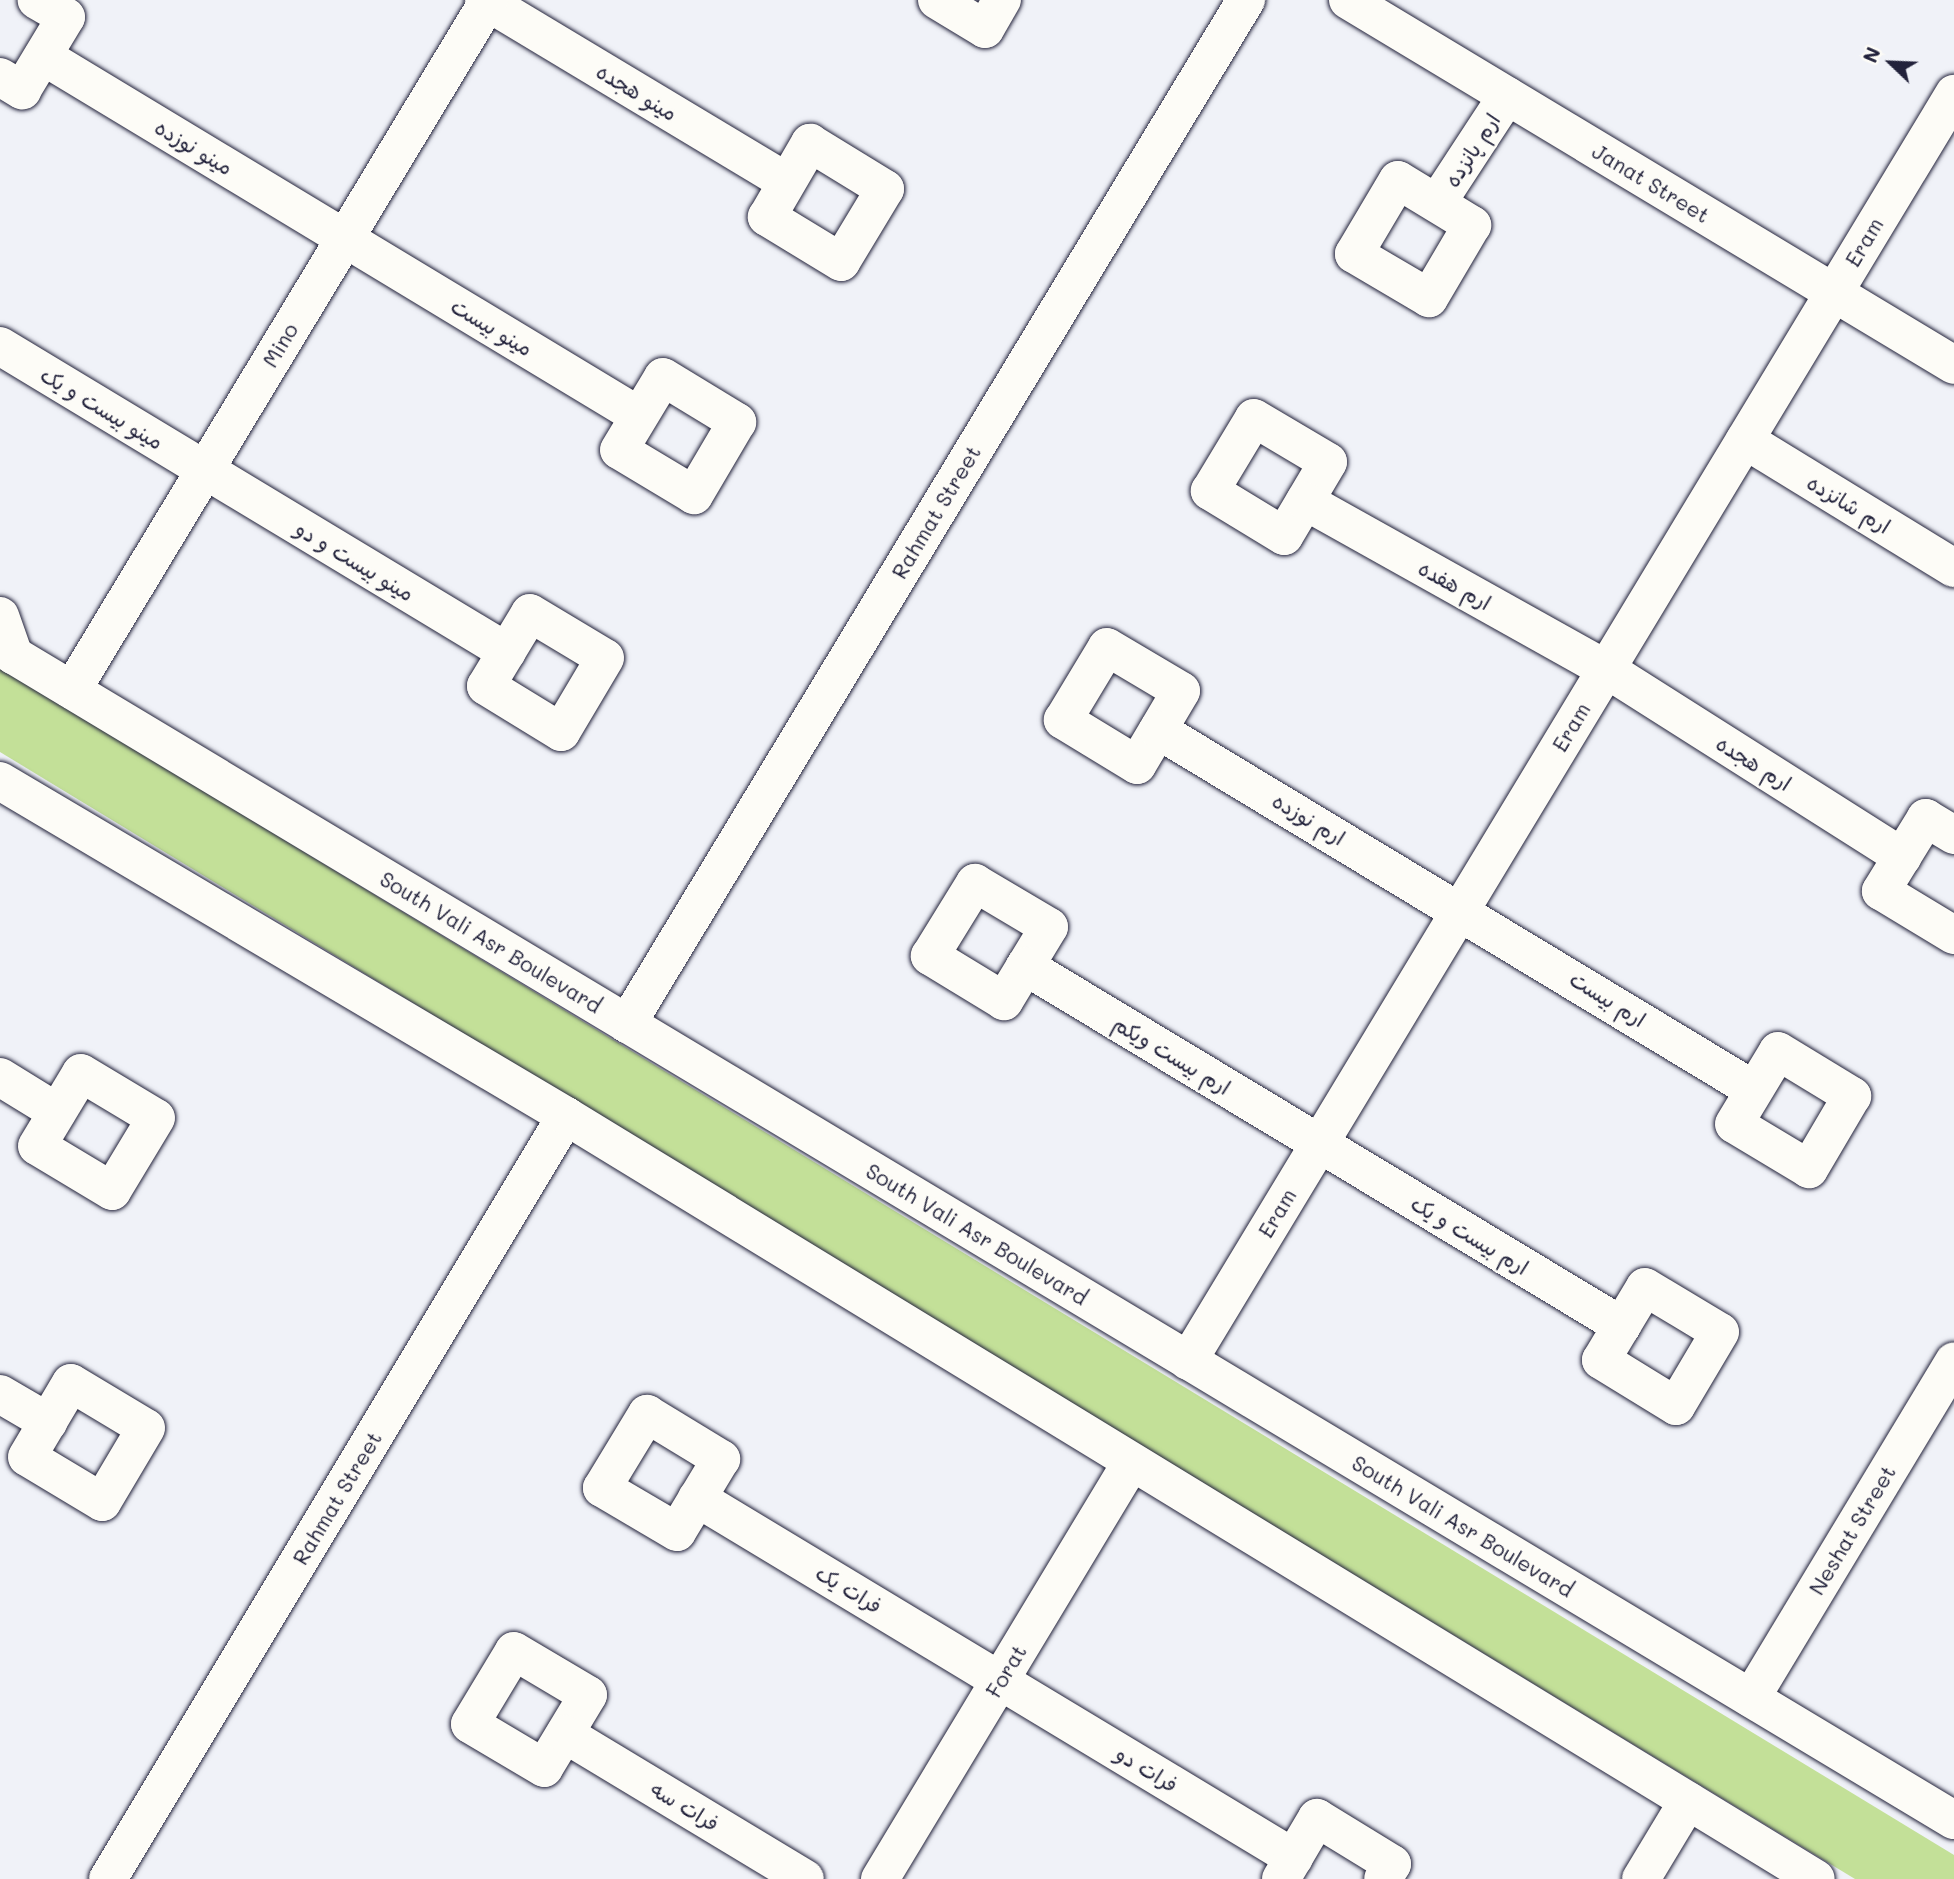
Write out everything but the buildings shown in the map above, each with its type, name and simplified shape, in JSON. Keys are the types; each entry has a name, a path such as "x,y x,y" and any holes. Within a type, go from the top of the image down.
{"street":[{"path":"0,77 22,90 66,17 37,0"},
{"path":"937,0 985,29 1002,0"},
{"name":"Rahmat Street","path":"627,1024 1246,0"},
{"name":"Janat Street","path":"1348,0 1954,365"},
{"name":"مینو هجده","path":"487,1 787,182"},
{"name":"Mino","path":"72,690 487,1"},
{"name":"مینو نوزده","path":"43,56 344,238"},
{"name":"Eram","path":"1188,1361 1954,94"},
{"name":"ارم پانزده","path":"1437,203 1507,96"},
{"name":"مینو بیست","path":"344,238 639,416"},
{"name":"مینو بیست و یک","path":"0,346 204,470"},
{"name":"ارم شانزده","path":"1745,440 1954,568"},
{"name":"مینو بیست و دو","path":"204,470 507,652"},
{"name":"ارم هفده","path":"1305,501 1606,670"},
{"path":"0,615 7,651"},
{"name":"South Vali Asr Boulevard","path":"7,651 1751,1698 1938,1800 1954,1820"},
{"name":"ارم هجده","path":"1606,670 1902,857"},
{"name":"ارم نوزده","path":"1158,730 1461,909"},
{"path":"4,792 566,1116 1816,1879"},
{"path":"1954,835 1926,818 1881,891 1954,934"},
{"name":"ارم بیست","path":"1461,909 1754,1090"},
{"name":"ارم بیست ویکم","path":"1025,966 1319,1144"},
{"path":"0,1077 57,1112"},
{"name":"Rahmat Street","path":"108,1879 566,1116"},
{"name":"ارم بیست و یک","path":"1319,1144 1622,1326"},
{"name":"Neshat Street","path":"1751,1698 1954,1361"},
{"path":"0,1394 48,1422"},
{"name":"Forat","path":"880,1879 1132,1462"},
{"name":"فرات یک","path":"697,1498 1000,1681"},
{"name":"فرات دو","path":"1000,1681 1287,1869"},
{"name":"فرات سه","path":"565,1734 805,1879"},
{"path":"1641,1879 1688,1801"},
{"path":"1287,1869 1317,1818 1392,1864 1383,1879"}],"green space":[{"path":"0,667 1954,1855 1954,1879 1855,1879 0,752"}]}
